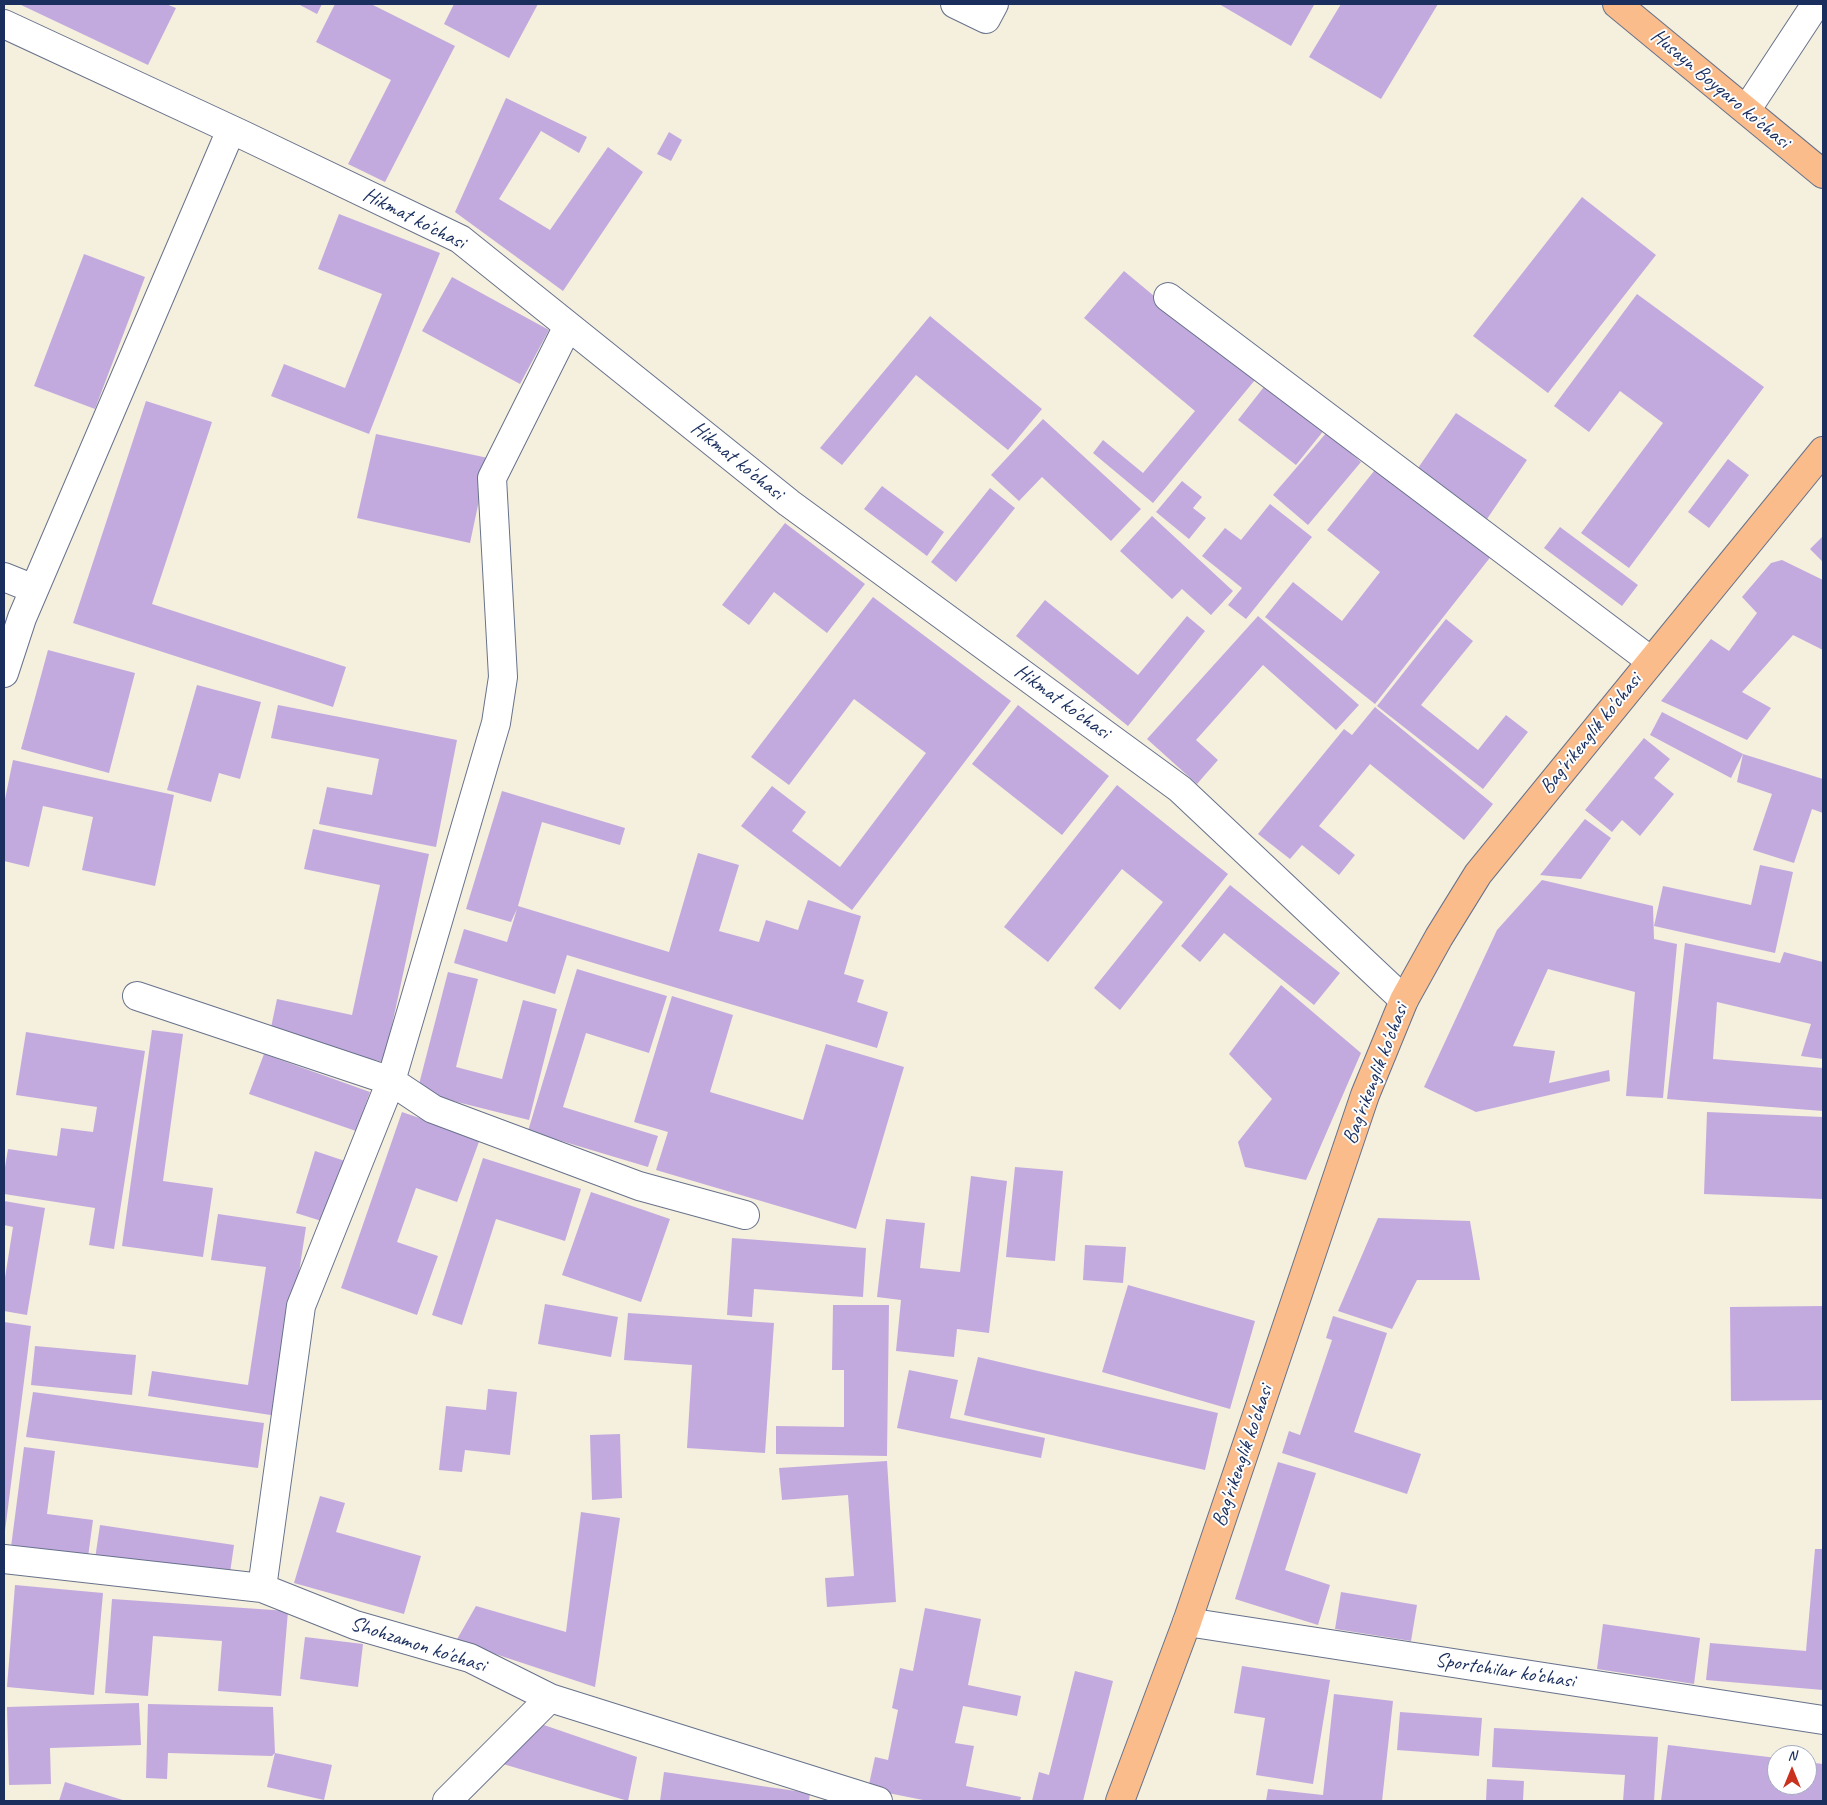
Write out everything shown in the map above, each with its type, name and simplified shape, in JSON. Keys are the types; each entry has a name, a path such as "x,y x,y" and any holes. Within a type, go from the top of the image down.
{"main road":[{"name":"Husayn Boyqaro ko'chasi","path":"1617,4 1747,109 1823,174"},
{"name":"Bag'rikenglik ko'chasi","path":"1120,1801 1187,1622 1365,1095 1404,1000 1439,937 1478,874 1823,451"}],"street":[{"path":"955,4 986,19 994,4"},
{"path":"1747,109 1816,4"},
{"name":"Hikmat ko'chasi","path":"4,24 460,239 789,503 1180,788 1404,1000"},
{"path":"4,673 22,618 34,589 231,130"},
{"path":"1168,297 1651,662"},
{"path":"262,1588 300,1306 391,1081 496,722 503,677 492,478 568,326"},
{"path":"4,577 34,589"},
{"path":"137,996 391,1081 433,1109 639,1186 745,1215"},
{"name":"Shohzamon ko'chasi","path":"4,1559 262,1588 355,1626 470,1658 550,1698 878,1801"},
{"name":"Sportchilar ko‘chasi","path":"1187,1622 1823,1720"},
{"path":"447,1801 550,1698"}],"building":[{"path":"19,4 166,4 176,8 148,65"},
{"path":"298,4 322,4 317,14"},
{"path":"335,4 371,4 455,46 385,182 348,164 391,80 316,42"},
{"path":"454,4 538,4 509,58 444,24"},
{"path":"1219,4 1312,4 1314,5 1291,46"},
{"path":"1341,4 1438,4 1381,99 1309,57"},
{"path":"506,98 587,137 579,153 541,131 499,199 550,230 608,147 643,172 563,291 455,212"},
{"path":"669,132 682,140 671,161 657,154"},
{"path":"1582,197 1656,255 1548,393 1473,336"},
{"path":"339,214 440,253 369,434 271,396 284,364 345,388 382,294 318,269"},
{"path":"84,254 145,277 95,409 34,386"},
{"path":"1124,271 1255,380 1153,503 1093,453 1103,440 1143,473 1195,411 1084,318"},
{"path":"452,277 549,330 520,384 422,331"},
{"path":"1637,294 1764,387 1629,568 1581,533 1663,423 1620,391 1589,432 1554,406"},
{"path":"930,316 1042,409 1008,450 916,375 842,465 820,448"},
{"path":"1267,383 1325,429 1296,465 1238,420"},
{"path":"146,401 212,422 152,604 346,667 333,707 73,623"},
{"path":"1456,413 1527,460 1487,519 1416,471"},
{"path":"1043,419 1141,509 1111,541 1042,477 1019,501 991,475"},
{"path":"1327,432 1361,462 1308,525 1273,495"},
{"path":"376,434 488,458 470,543 357,518"},
{"path":"1728,459 1749,475 1709,528 1688,512"},
{"path":"1378,466 1492,555 1375,704 1265,617 1293,582 1342,621 1380,572 1327,530"},
{"path":"1182,481 1202,497 1193,508 1206,518 1189,539 1156,512"},
{"path":"882,486 944,532 927,556 864,509"},
{"path":"990,488 1015,508 956,582 931,562"},
{"path":"1270,504 1312,537 1246,619 1228,605 1242,588 1202,556 1225,528 1241,540"},
{"path":"1152,516 1233,591 1211,615 1182,589 1172,599 1120,551"},
{"path":"785,523 865,584 827,633 774,592 749,625 722,605"},
{"path":"1560,527 1638,585 1622,606 1544,548"},
{"path":"1823,536 1823,562 1810,549"},
{"path":"1782,560 1823,580 1823,650 1793,635 1742,692 1771,708 1747,740 1661,701 1711,639 1729,651 1757,613 1742,597 1771,563"},
{"path":"873,597 1011,701 852,910 741,826 772,786 806,812 792,831 840,867 926,753 854,699 789,785 751,757"},
{"path":"1045,600 1138,675 1187,616 1205,631 1128,726 1016,636"},
{"path":"1258,616 1359,705 1336,730 1263,665 1196,740 1218,760 1197,784 1147,739"},
{"path":"1446,619 1473,641 1421,705 1478,750 1506,715 1528,732 1483,789 1377,706"},
{"path":"48,650 135,673 109,773 21,749"},
{"path":"197,685 261,702 240,779 219,773 211,802 167,790"},
{"path":"278,705 457,740 436,847 319,824 327,787 372,795 379,759 271,738"},
{"path":"1018,705 1109,776 1062,835 972,764"},
{"path":"1375,707 1493,804 1464,840 1370,764 1319,826 1355,855 1339,875 1302,845 1290,859 1258,834 1344,729 1352,735"},
{"path":"1662,712 1743,754 1731,778 1650,735"},
{"path":"1644,738 1670,759 1654,778 1674,794 1640,836 1622,820 1612,832 1585,810"},
{"path":"1743,754 1823,779 1823,813 1812,809 1794,863 1753,850 1772,794 1737,782"},
{"path":"13,760 174,795 155,886 82,870 93,817 43,806 29,867 4,861 4,804"},
{"path":"1117,785 1228,874 1120,1010 1094,988 1163,902 1122,869 1048,962 1004,927"},
{"path":"502,791 625,828 620,845 542,822 518,906 669,952 698,853 739,865 719,931 759,942 766,920 798,930 808,900 861,916 844,974 864,980 857,1002 888,1012 877,1048 567,955 555,994 454,963 464,929 507,942 517,909 511,922 466,909"},
{"path":"1585,819 1611,838 1581,879 1540,875"},
{"path":"313,829 429,854 384,1062 269,1037 277,999 352,1015 380,885 304,869"},
{"path":"1760,865 1793,872 1775,953 1654,926 1663,886 1751,905"},
{"path":"1542,880 1653,906 1654,939 1677,944 1663,1098 1626,1096 1635,992 1548,969 1513,1046 1555,1051 1549,1083 1609,1070 1610,1081 1476,1112 1424,1087 1497,930"},
{"path":"1230,885 1340,973 1314,1005 1224,933 1200,962 1181,946"},
{"path":"1685,943 1780,963 1784,952 1823,962 1823,1059 1801,1056 1811,1024 1717,1002 1713,1059 1823,1068 1823,1111 1667,1099"},
{"path":"577,969 667,996 649,1053 586,1033 563,1107 658,1136 648,1167 528,1131"},
{"path":"448,972 478,979 456,1067 502,1079 523,1000 557,1009 529,1120 417,1092"},
{"path":"1281,985 1361,1053 1306,1180 1245,1167 1238,1142 1272,1099 1229,1054"},
{"path":"672,996 733,1015 710,1092 803,1120 826,1044 904,1067 856,1229 656,1170 668,1132 634,1122"},
{"path":"152,1030 183,1034 163,1181 213,1188 203,1257 122,1246"},
{"path":"26,1032 145,1051 114,1249 89,1245 95,1208 4,1194 4,1173 8,1149 57,1156 61,1128 93,1132 97,1107 16,1095"},
{"path":"264,1054 370,1092 356,1131 249,1094"},
{"path":"402,1112 480,1139 457,1202 416,1188 397,1242 438,1256 417,1315 341,1288"},
{"path":"1707,1112 1823,1117 1822,1199 1704,1194"},
{"path":"315,1151 348,1162 328,1223 296,1213"},
{"path":"483,1158 581,1189 565,1241 496,1219 462,1325 432,1315"},
{"path":"1015,1167 1063,1171 1055,1261 1006,1257"},
{"path":"971,1176 1007,1181 989,1333 957,1329 954,1357 896,1351 901,1300 877,1297 886,1219 925,1223 920,1268 960,1272"},
{"path":"591,1192 670,1219 641,1302 562,1275"},
{"path":"4,1201 45,1208 27,1315 4,1311 4,1284 13,1227 4,1225"},
{"path":"218,1214 306,1227 277,1416 148,1396 152,1371 248,1385 266,1267 211,1260"},
{"path":"1378,1218 1470,1221 1480,1280 1417,1280 1392,1329 1338,1311"},
{"path":"732,1238 866,1248 863,1297 754,1289 752,1317 727,1315"},
{"path":"1085,1245 1126,1247 1123,1283 1083,1280"},
{"path":"1128,1285 1255,1321 1230,1409 1102,1372"},
{"path":"545,1304 618,1317 611,1357 538,1344"},
{"path":"833,1305 889,1305 887,1456 776,1454 776,1426 844,1427 844,1370 832,1370"},
{"path":"1823,1306 1823,1400 1731,1401 1730,1307"},
{"path":"628,1313 774,1323 765,1453 687,1448 692,1365 624,1360"},
{"path":"1333,1316 1387,1333 1354,1432 1421,1454 1407,1494 1282,1453 1289,1431 1300,1435 1332,1340 1326,1338"},
{"path":"4,1322 31,1326 5,1531 4,1531"},
{"path":"35,1346 136,1355 132,1395 31,1385"},
{"path":"978,1357 1218,1413 1205,1470 964,1415"},
{"path":"909,1370 958,1380 950,1418 1045,1438 1041,1458 897,1428"},
{"path":"488,1389 517,1392 510,1455 465,1450 462,1472 439,1470 446,1406 486,1410"},
{"path":"33,1392 264,1423 258,1468 26,1437"},
{"path":"620,1434 622,1498 592,1500 590,1435"},
{"path":"24,1447 55,1451 47,1514 93,1520 88,1557 11,1547"},
{"path":"887,1461 896,1602 827,1607 825,1578 854,1576 848,1495 782,1500 779,1468"},
{"path":"1278,1462 1316,1473 1285,1570 1330,1585 1318,1625 1235,1599"},
{"path":"320,1496 345,1503 336,1532 421,1556 404,1614 294,1583"},
{"path":"581,1512 620,1518 595,1687 456,1641 476,1606 566,1632"},
{"path":"100,1525 234,1545 229,1580 95,1559"},
{"path":"1815,1549 1823,1549 1823,1690 1706,1680 1710,1643 1806,1651"},
{"path":"15,1585 103,1593 94,1695 7,1687"},
{"path":"1341,1592 1417,1605 1411,1641 1335,1629"},
{"path":"112,1599 288,1611 281,1696 218,1691 222,1641 153,1636 148,1696 105,1693"},
{"path":"925,1608 981,1619 968,1685 1021,1696 1017,1716 963,1706 955,1743 974,1746 966,1786 1021,1797 1020,1801 928,1801 868,1789 875,1757 888,1760 898,1710 892,1708 900,1668 913,1671"},
{"path":"1603,1624 1700,1638 1694,1684 1597,1669"},
{"path":"305,1637 363,1644 358,1687 300,1679"},
{"path":"1242,1666 1330,1680 1313,1784 1256,1775 1265,1718 1234,1713"},
{"path":"1075,1671 1113,1681 1083,1801 1032,1801 1039,1772 1049,1775"},
{"path":"1334,1694 1393,1701 1382,1801 1266,1801 1268,1789 1323,1795"},
{"path":"139,1703 141,1745 50,1748 51,1784 9,1785 7,1707"},
{"path":"148,1704 273,1707 275,1753 272,1756 168,1753 167,1779 146,1778"},
{"path":"1400,1712 1482,1718 1479,1756 1397,1750"},
{"path":"541,1724 637,1757 628,1801 503,1764"},
{"path":"1494,1728 1658,1737 1654,1801 1623,1801 1625,1775 1492,1767"},
{"path":"1668,1745 1767,1757 1767,1795 1817,1795 1817,1763 1823,1764 1823,1801 1661,1801"},
{"path":"275,1753 332,1765 324,1800 267,1787"},
{"path":"664,1772 810,1793 809,1801 660,1801"},
{"path":"1487,1779 1524,1781 1523,1801 1486,1801"},
{"path":"65,1782 126,1801 59,1801"}]}
